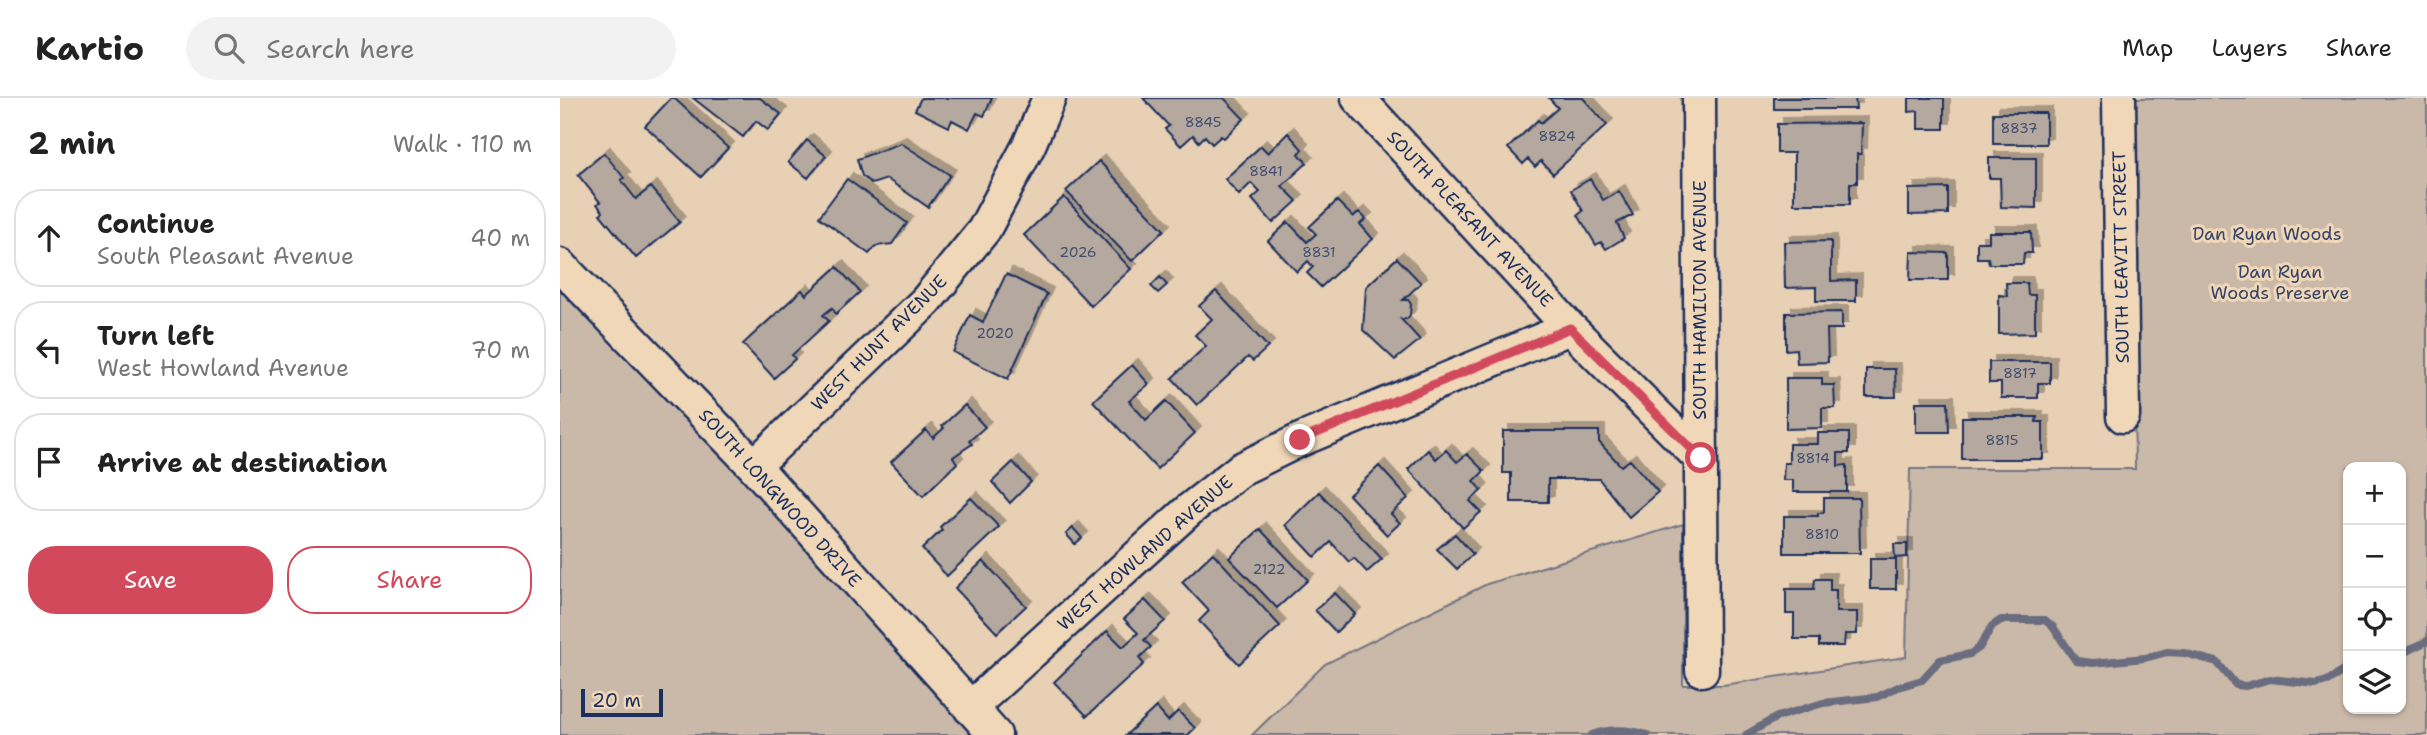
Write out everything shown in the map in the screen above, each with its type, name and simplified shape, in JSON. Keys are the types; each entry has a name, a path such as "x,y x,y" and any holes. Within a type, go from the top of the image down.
{"street":[{"name":"WEST HUNT AVENUE","path":"754,466 926,301 984,230 1029,145 1049,98"},
{"name":"SOUTH PLEASANT AVENUE","path":"1358,98 1570,328 1701,458"},
{"name":"SOUTH HAMILTON AVENUE","path":"1699,98 1702,670"},
{"name":"SOUTH LEAVITT STREET","path":"2119,98 2123,416"},
{"name":"SOUTH LONGWOOD DRIVE","path":"560,265 754,466 995,735"},
{"name":"WEST HOWLAND AVENUE","path":"970,708 1189,510 1241,469 1300,440 1570,328"}],"green space":[{"name":"Dan Ryan Woods","path":"2130,98 2427,98 2427,735 1252,735 1325,664 1487,584 1683,524 1683,685 1723,685 1906,657 1910,469 2135,469"},
{"path":"560,279 980,735 560,735"}],"building":[{"path":"671,98 728,148 701,177 645,126"},
{"path":"693,98 760,98 781,114 768,130 756,121 743,137"},
{"path":"921,98 992,98 984,116 977,113 969,129 952,120 949,127 915,110"},
{"path":"1143,98 1224,98 1244,119 1224,138 1221,136 1212,144 1205,136 1199,142 1193,135 1181,146 1165,129 1169,126"},
{"path":"1549,98 1583,98 1607,125 1553,174 1541,161 1535,167 1528,159 1523,164 1508,148 1538,120 1541,123 1558,108"},
{"path":"1774,98 1855,98 1856,109 1774,109"},
{"path":"1909,98 1944,98 1944,129 1918,129 1918,111 1909,112"},
{"path":"1993,113 2046,113 2046,144 1993,144"},
{"path":"1862,123 1861,154 1857,154 1857,183 1850,183 1850,204 1794,204 1794,153 1777,153 1777,124"},
{"path":"1288,133 1302,149 1299,154 1307,163 1282,186 1297,201 1273,223 1252,199 1260,192 1251,183 1239,195 1225,179 1261,146 1268,153"},
{"path":"807,140 826,156 808,178 788,162"},
{"path":"901,143 950,175 928,207 887,179 872,184 862,176 857,159"},
{"path":"604,153 624,178 621,180 636,199 651,187 680,222 636,258 600,214 603,212 597,204 600,202 578,175"},
{"path":"1989,158 2036,158 2036,208 2001,207 2000,178 1989,178"},
{"path":"1099,161 1164,230 1132,261 1066,191"},
{"path":"847,179 907,223 892,244 876,246 869,254 819,217"},
{"path":"1590,179 1603,200 1619,191 1633,215 1617,223 1624,238 1606,249 1601,242 1596,245 1578,215 1583,211 1571,190"},
{"path":"1948,188 1948,214 1909,215 1909,189"},
{"path":"1064,197 1131,269 1091,306 1024,235"},
{"path":"1337,201 1353,217 1359,212 1366,219 1360,224 1373,239 1321,287 1307,273 1313,267 1308,261 1297,272 1268,241 1288,222 1307,242 1316,234 1309,227"},
{"path":"1989,232 2031,232 2032,253 2024,253 2023,264 1989,264 1988,258 1977,258 1977,242 1989,242"},
{"path":"1831,241 1831,281 1856,280 1856,301 1816,301 1816,287 1785,288 1784,242"},
{"path":"1911,252 1948,253 1948,280 1910,280"},
{"path":"1397,258 1421,283 1403,300 1408,300 1411,304 1410,315 1407,319 1401,319 1420,340 1395,360 1363,330 1366,287"},
{"path":"837,267 860,292 836,314 832,308 823,315 829,321 792,355 795,359 774,378 743,344 802,290 806,295"},
{"path":"1006,274 1047,294 1008,379 953,352 970,315 983,322"},
{"path":"1160,277 1167,285 1158,293 1151,286"},
{"path":"2006,283 2027,283 2028,295 2035,295 2035,333 1999,334 1999,295 2007,296"},
{"path":"1216,291 1268,347 1253,361 1248,357 1197,405 1172,378 1206,346 1195,335 1212,319 1199,306"},
{"path":"1842,312 1842,329 1827,329 1828,362 1797,363 1796,349 1786,350 1786,313"},
{"path":"1989,362 2050,362 2050,383 2038,383 2038,398 2001,398 2001,383 1989,383"},
{"path":"1132,365 1149,384 1129,401 1146,420 1166,401 1195,433 1157,469 1093,401"},
{"path":"1866,369 1895,369 1896,397 1866,397"},
{"path":"1786,378 1822,378 1822,385 1834,385 1835,408 1822,408 1822,428 1786,429"},
{"path":"1916,402 1948,402 1949,432 1916,432"},
{"path":"965,405 985,427 969,441 972,444 953,457 957,463 923,496 891,462 926,430 933,438"},
{"path":"1962,417 2037,417 2036,422 2043,422 2043,459 1962,459"},
{"path":"1503,431 1599,431 1599,442 1621,466 1630,460 1658,492 1629,517 1599,479 1548,479 1548,502 1511,502 1511,473 1503,473"},
{"path":"1818,433 1849,433 1849,453 1838,453 1838,466 1847,465 1847,492 1793,492 1793,480 1783,480 1784,463 1789,463 1789,444 1818,444"},
{"path":"1428,450 1436,459 1446,450 1457,462 1467,454 1484,471 1474,481 1482,490 1470,501 1481,512 1463,528 1408,469"},
{"path":"1013,462 1031,482 1010,503 992,482"},
{"path":"1379,466 1408,498 1391,514 1400,523 1387,535 1349,495"},
{"path":"1319,492 1382,559 1367,572 1354,558 1349,562 1331,542 1315,557 1285,525"},
{"path":"971,498 999,527 947,576 922,549 942,530 940,527"},
{"path":"1824,498 1859,498 1860,553 1784,553 1784,516 1818,516 1818,513 1824,512"},
{"path":"1073,528 1082,538 1075,544 1066,534"},
{"path":"1260,529 1308,580 1277,608 1229,558"},
{"path":"1455,534 1473,554 1457,569 1437,549"},
{"path":"1894,544 1907,544 1907,557 1895,558"},
{"path":"1213,553 1280,626 1239,664 1199,621 1209,611 1182,582"},
{"path":"1870,559 1896,559 1896,589 1870,589"},
{"path":"983,561 1026,606 997,633 955,588"},
{"path":"1815,579 1830,579 1830,590 1836,590 1836,612 1857,612 1857,634 1845,634 1844,646 1819,646 1819,639 1794,639 1794,614 1786,614 1786,589 1814,589"},
{"path":"1335,593 1355,614 1336,632 1315,610"},
{"path":"1145,600 1165,621 1144,640 1151,647 1139,658 1144,664 1087,716 1054,682 1107,631 1123,647 1138,633 1124,619"},
{"path":"1156,707 1168,721 1178,711 1195,728 1188,735 1126,735"}],"waterway":[{"path":"1746,735 1777,717 1823,703 1877,697 1922,680 1940,660 1970,654 1979,648 1992,626 2001,620 2045,620 2053,627 2076,661 2093,663 2145,658 2167,652 2184,653 2217,662 2236,685 2246,686 2270,679 2316,684 2343,671"},
{"path":"2406,652 2427,641"},
{"path":"1592,735 1620,730 1647,735"}],"route":[{"path":"1300,440 1570,328 1701,458"}],"park label":[{"name":"Dan Ryan Woods Preserve","path":"2280,282"}]}
